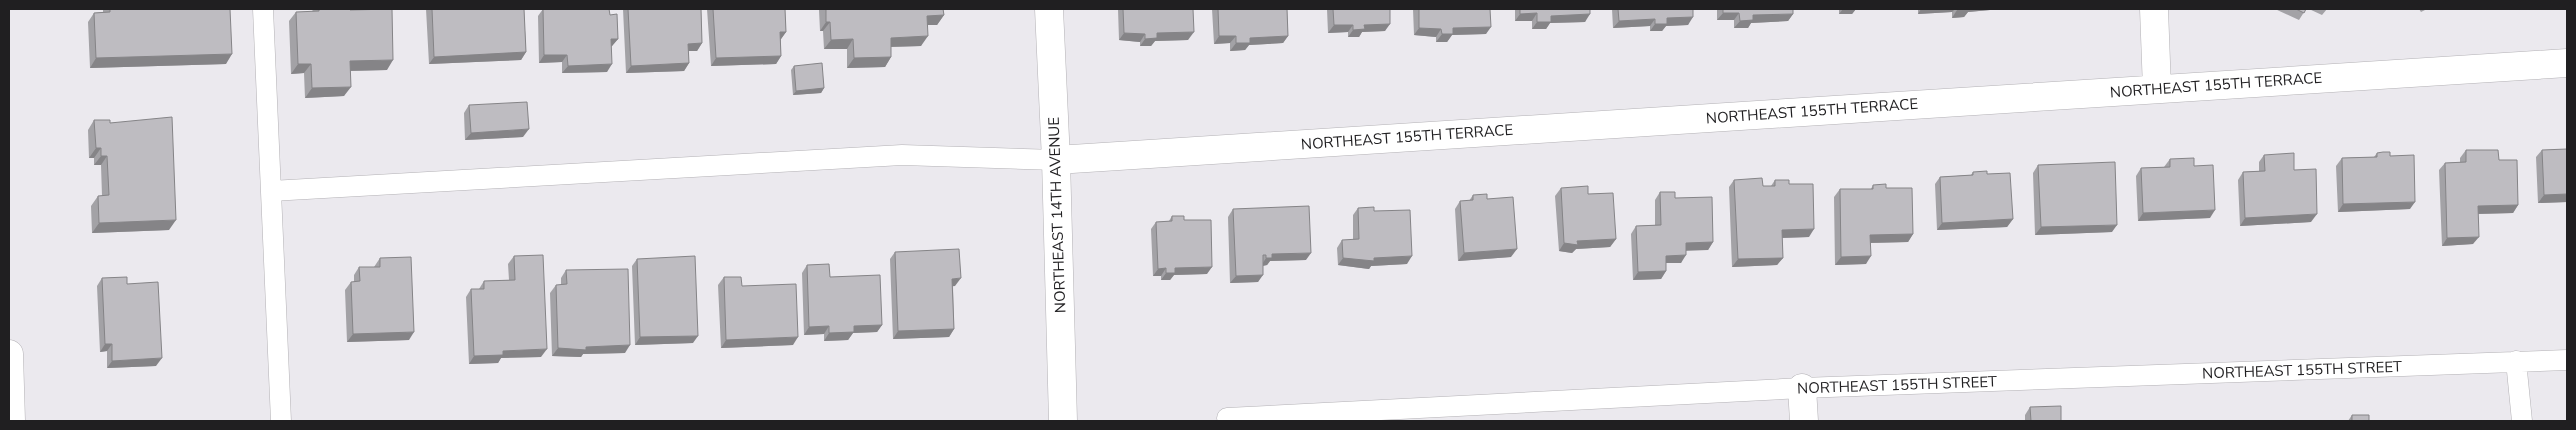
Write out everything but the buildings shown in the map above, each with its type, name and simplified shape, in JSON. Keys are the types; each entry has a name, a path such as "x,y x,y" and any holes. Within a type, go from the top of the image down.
{"street":[{"name":"NORTHEAST 14TH AVENUE","path":"1049,9 1056,160 1063,421"},
{"path":"2154,9 2157,89"},
{"name":"NORTHEAST 155TH TERRACE","path":"1056,160 2567,63"},
{"path":"9,354 12,421"},
{"path":"1802,388 1804,421"}],"lane":[{"path":"263,9 281,421"},
{"path":"271,191 902,155 1056,160"},
{"name":"NORTHEAST 155TH STREET","path":"1227,418 1802,388 2567,360"},
{"path":"2516,362 2522,421"}]}
